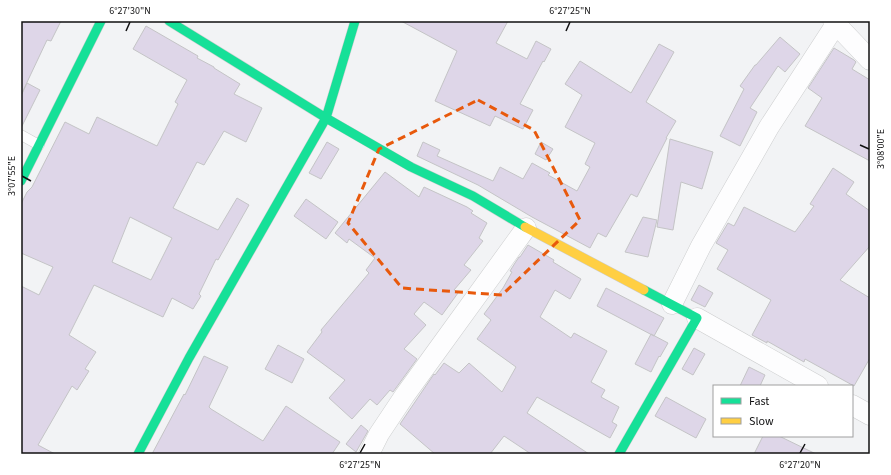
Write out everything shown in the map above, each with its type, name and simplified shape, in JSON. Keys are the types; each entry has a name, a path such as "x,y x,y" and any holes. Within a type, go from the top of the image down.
{"street":[{"path":"21,181 101,21"},
{"path":"169,21 326,118 411,167 473,196 526,228 672,304 816,385"},
{"path":"138,454 189,358 326,118 355,21"},
{"path":"672,304 716,219 768,127 834,22 870,60"},
{"path":"368,454 379,434 405,395 526,228"},
{"path":"618,454 697,318"}],"lane":[{"path":"21,135 39,145"}],"highlighted area":[{"path":"478,100 534,130 580,220 502,295 402,288 348,223 379,149"}],"building":[{"path":"21,21 61,21 51,41 47,40 21,95"},
{"path":"401,21 508,21 496,43 527,59 536,41 551,49 520,104 533,110 523,129 495,116 490,126 435,101 457,51"},
{"path":"146,26 198,56 197,58 240,84 234,94 262,108 246,142 224,131 204,165 197,162 173,208 218,230 237,198 249,205 218,260 216,259 199,294 201,296 193,309 172,298 163,317 94,285 69,335 96,352 85,369 89,371 77,390 72,386 38,445 55,454 21,454 21,286 39,295 53,267 21,253 21,204 27,192 32,187 65,122 89,134 97,117 157,146 178,104 175,102 187,80 133,49","holes":["130,217 172,238 151,280 112,262"]},
{"path":"780,37 800,54 785,72 778,66 750,108 757,112 740,146 720,136 744,89 740,86 755,65"},
{"path":"659,44 674,52 646,102 676,121 637,197 631,194 606,237 598,233 590,248 532,217 478,185 417,156 423,142 440,150 437,156 493,181 500,167 523,179 532,163 550,173 548,175 577,191 590,167 585,164 595,143 565,127 582,95 565,84 580,61 631,93"},
{"path":"834,48 854,60 856,62 852,69 870,80 870,161 805,126 822,98 808,88"},
{"path":"27,83 40,90 21,128 21,96"},
{"path":"670,139 713,152 702,189 681,182 673,230 657,227"},
{"path":"327,142 339,149 321,179 309,173"},
{"path":"541,142 553,149 546,160 535,154"},
{"path":"833,168 854,182 846,194 870,211 870,246 840,280 870,298 870,358 854,386 805,359 804,362 767,341 767,343 752,335 771,300 717,269 728,250 716,243 728,223 734,226 744,207 795,232 814,206 810,204"},
{"path":"385,172 419,197 424,187 467,207 473,211 471,213 487,223 479,238 483,241 464,265 471,270 454,290 458,293 442,315 424,302 414,314 426,325 404,349 417,359 393,392 390,390 377,405 370,399 352,419 329,398 345,380 307,352 322,332 321,330 369,273 366,270 375,258 349,239 347,243 335,233"},
{"path":"306,199 338,222 326,239 294,216"},
{"path":"643,217 657,220 648,257 625,252"},
{"path":"528,245 554,260 553,262 581,279 570,299 555,290 540,317 571,338 574,333 607,351 591,382 605,390 601,397 619,407 612,422 617,425 610,438 537,397 527,413 589,454 531,454 504,436 490,454 435,454 400,424 434,374 435,375 444,363 459,373 469,363 502,392 516,367 477,339 491,320 484,314 503,288 512,272 510,271"},
{"path":"699,285 713,293 705,307 691,300"},
{"path":"606,288 664,318 654,336 597,306"},
{"path":"651,334 668,343 651,372 635,364"},
{"path":"278,345 304,359 292,383 265,369"},
{"path":"694,348 705,354 693,375 682,369"},
{"path":"204,356 228,367 209,407 211,409 263,441 286,406 340,442 332,454 152,454 184,394 185,395"},
{"path":"749,367 765,375 760,385 740,385"},
{"path":"666,397 706,419 696,438 655,416"},
{"path":"361,425 368,431 356,452 346,444"},
{"path":"762,437 781,437 816,454 754,454"}],"traffic: fast":[{"path":"21,181 101,21"},
{"path":"169,21 326,118 411,167 473,196 525,227"},
{"path":"138,454 189,358 326,118 355,21"},
{"path":"619,454 697,318 644,290"}],"traffic: slow":[{"path":"525,227 644,290"}]}
